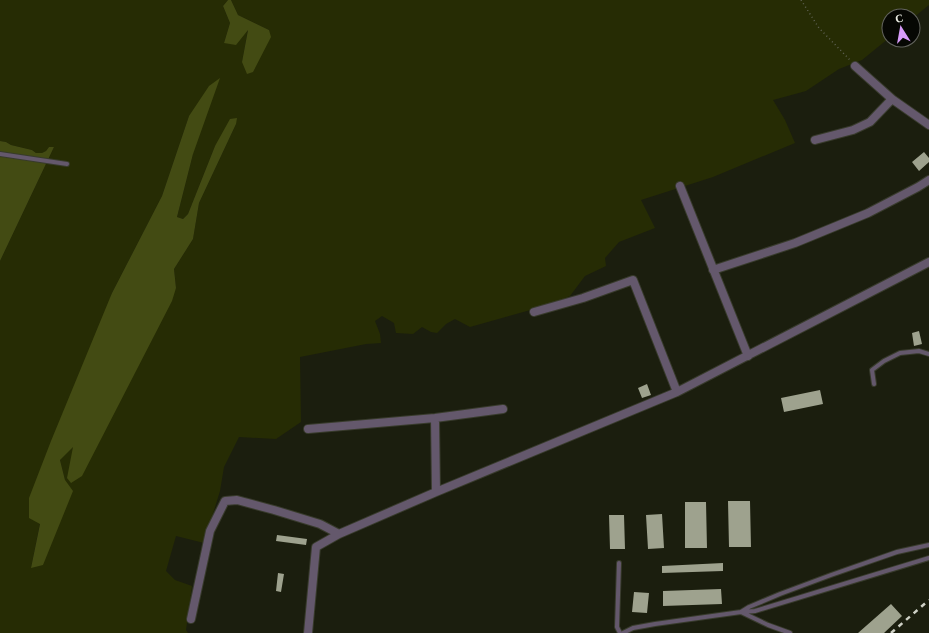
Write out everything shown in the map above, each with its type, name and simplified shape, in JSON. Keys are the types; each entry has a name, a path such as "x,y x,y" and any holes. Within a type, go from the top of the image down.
{"street":[{"path":"855,66 892,99 929,125"},
{"path":"816,140 853,130 870,122 892,99"},
{"path":"714,270 795,242 868,213 929,180"},
{"path":"680,186 748,356"},
{"path":"308,633 316,547 339,534 436,492 677,392 929,262"},
{"path":"534,312 583,298 633,280 677,392"},
{"path":"308,429 435,418 503,409"},
{"path":"435,418 436,492"},
{"path":"191,618 210,531 225,501 237,500 274,510 320,524 339,534"}],"lane":[{"path":"0,154 66,164"},
{"path":"874,384 872,370 884,361 900,354 919,351 929,354"},
{"path":"741,612 780,594 831,575 897,552 929,545"},
{"path":"619,563 617,627 621,633 633,628 655,624 755,611 929,558"},
{"path":"741,612 768,625 790,633"}],"path":[{"path":"801,0 819,28 855,66"}],"green space":[{"path":"0,0 228,0 223,6 230,23 224,43 248,29 242,62 269,30 238,15 231,0 929,0 929,5 921,12 921,8 881,8 881,45 862,60 839,69 806,91 773,100 785,120 795,143 713,177 641,200 655,228 619,242 605,258 606,266 585,276 570,296 552,304 470,327 455,319 446,324 437,333 431,332 422,327 413,334 396,333 394,323 382,316 375,321 380,334 381,343 366,344 300,357 301,422 276,439 239,437 224,467 220,491 204,543 176,536 166,571 175,580 192,586 186,630 188,633 0,633 0,261 54,147 49,147 42,153 36,153 32,150 11,145 0,141","holes":["189,116 193,154 177,217 183,219 188,214 215,146 236,124 199,203 193,239 174,269 176,288 73,446 60,460 65,480 31,568 40,523 112,293 162,196"]},
{"path":"228,0 231,0 238,15 269,30 271,37 253,72 247,74 242,62 248,30 236,45 224,43 230,23 223,6"},
{"path":"220,78 193,154 177,217 183,219 188,214 215,146 230,119 237,118 236,124 199,203 193,239 174,269 176,288 172,301 82,476 71,483 67,478 73,447 60,460 65,480 73,491 43,565 31,568 40,524 29,518 29,498 112,293 162,196 189,116 209,86"},
{"path":"0,141 32,150 36,153 42,153 49,147 54,147 0,261"}],"building":[{"path":"924,152 929,158 929,162 919,171 912,162"},
{"path":"919,331 922,344 914,346 912,333"},
{"path":"647,384 651,395 642,398 638,388"},
{"path":"820,390 823,404 784,412 781,398"},
{"path":"728,501 750,501 751,547 729,547"},
{"path":"685,502 706,502 707,548 685,548"},
{"path":"662,514 664,548 648,549 646,515"},
{"path":"609,515 624,515 625,549 610,549"},
{"path":"277,535 307,539 306,545 276,541"},
{"path":"723,563 723,571 662,573 662,566"},
{"path":"278,573 284,574 281,592 276,591"},
{"path":"721,589 722,604 663,606 663,591"},
{"path":"634,592 649,593 647,613 632,612"},
{"path":"891,604 902,616 884,633 858,633"}],"railway":[{"path":"891,633 929,600"}]}
